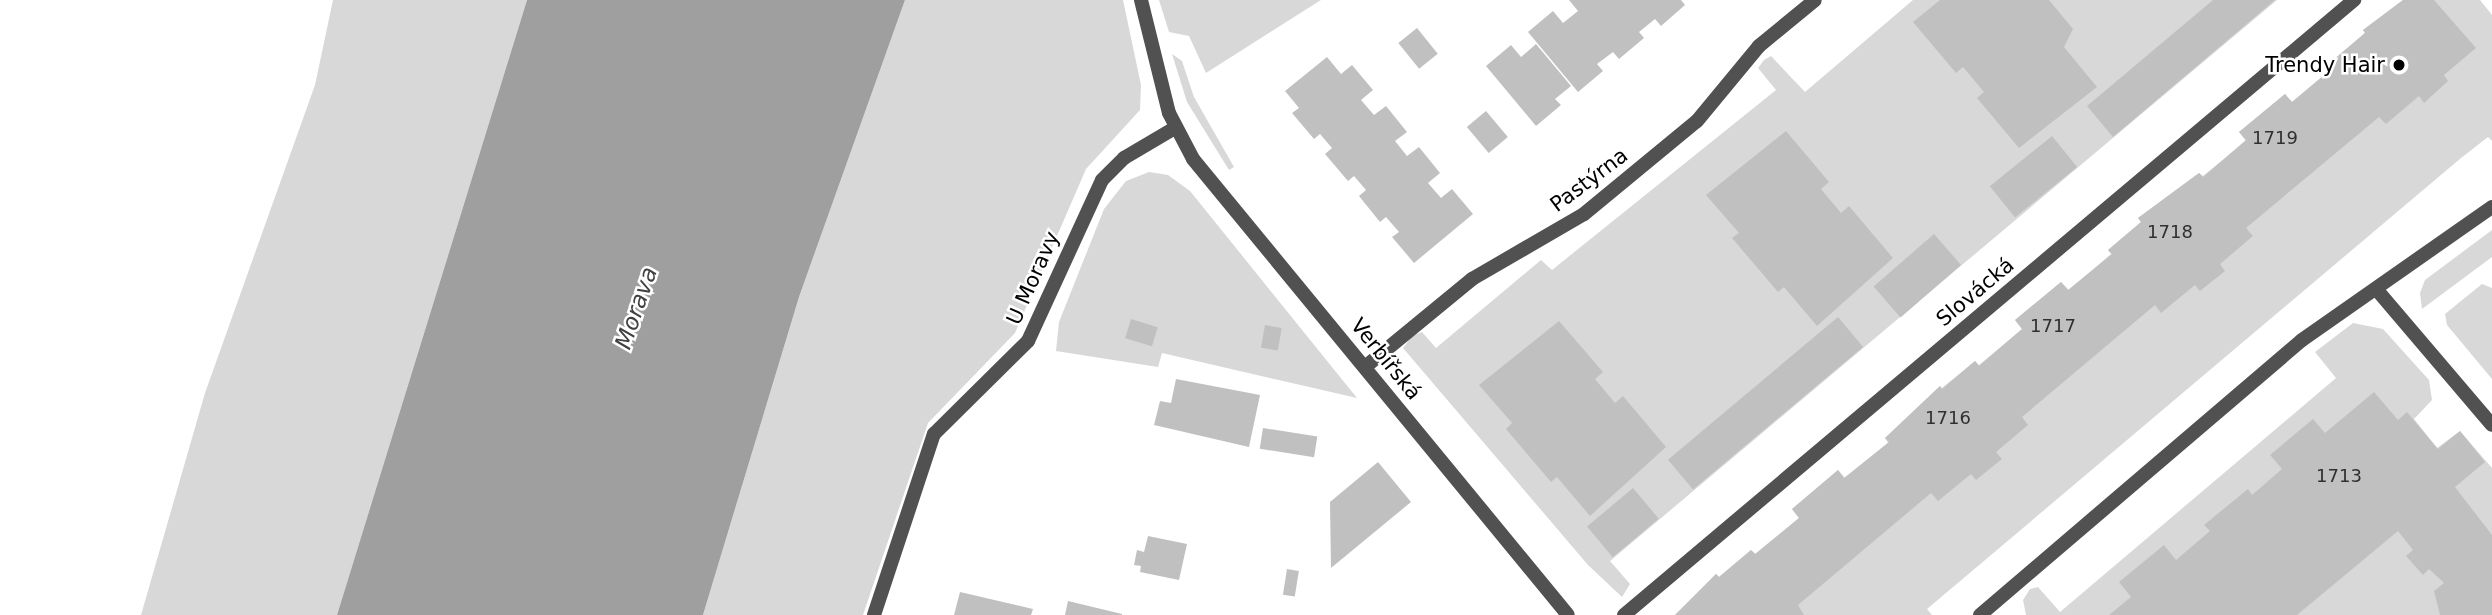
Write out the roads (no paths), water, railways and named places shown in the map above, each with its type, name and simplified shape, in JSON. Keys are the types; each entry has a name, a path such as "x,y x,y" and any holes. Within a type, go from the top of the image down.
{"street":[{"path":"1141,0 1175,128"},
{"name":"Pastýrna","path":"1365,366 1472,279 1584,214 1698,121 1759,46 1815,0"},
{"name":"Slovácká","path":"1624,615 2354,0"},
{"name":"Verbířská","path":"1175,128 1193,159 1568,615"},
{"name":"U Moravy","path":"874,615 934,434 1028,341 1102,180 1124,158 1175,128"},
{"path":"1980,615 2302,340 2492,208"},
{"path":"2377,290 2492,425"}],"water":[{"name":"Morava","path":"527,0 905,0 799,297 703,615 337,615"}],"place":[{"name":"Trendy Hair","path":"2399,65"}]}
